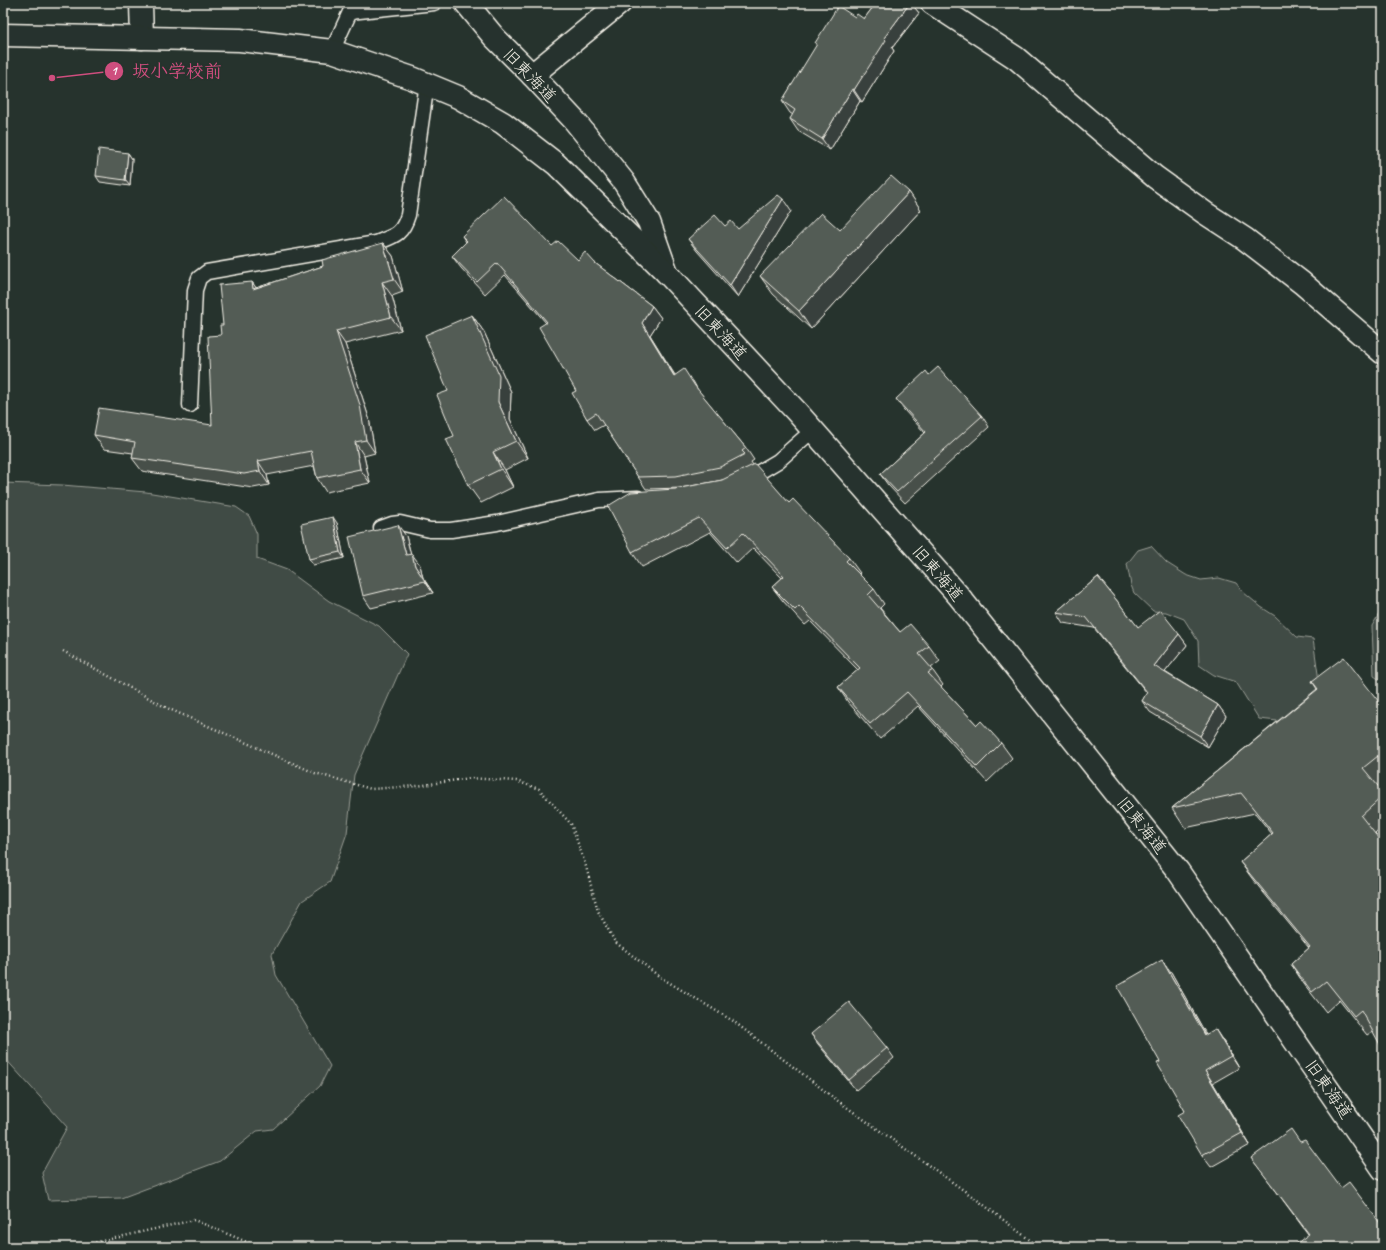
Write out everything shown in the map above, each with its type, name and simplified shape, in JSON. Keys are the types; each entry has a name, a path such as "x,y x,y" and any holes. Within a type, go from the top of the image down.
{"street":[{"path":"141,3 142,38"},
{"name":"旧東海道","path":"466,3 494,37 574,120 624,182 649,222 667,273 813,430 958,595 1178,871 1383,1168"},
{"path":"532,75 620,3"},
{"path":"932,3 1016,58 1155,177 1250,244 1302,284 1383,353"},
{"path":"3,35 240,40 332,51 427,83 458,97 503,123 556,164 667,273"}],"lane":[{"path":"332,51 350,12 434,3"},
{"path":"190,405 195,290 199,278 207,272 376,243 400,232 408,215 427,83"},
{"path":"731,487 754,476 778,461 813,430"},
{"path":"381,528 400,523 430,530 450,530 497,523 599,500 653,497"}],"path":[{"path":"64,651 167,708 316,773 371,789 417,786 470,778 516,781 539,789 571,824 585,862 598,911 615,942 660,977 733,1021 838,1101 976,1198 1040,1247"},
{"path":"76,1247 194,1220 259,1247"}],"shaded area":[{"path":"3,483 62,485 146,492 236,507 249,516 257,534 257,559 287,570 329,601 379,626 407,654 354,775 347,833 330,882 302,901 272,954 276,975 330,1066 320,1086 273,1129 257,1131 220,1161 121,1198 48,1200 42,1173 67,1127 3,1056"},
{"path":"1151,546 1167,563 1186,575 1201,580 1219,578 1236,583 1243,592 1275,616 1297,637 1313,639 1320,688 1296,715 1278,721 1259,719 1236,682 1214,675 1199,665 1198,641 1184,619 1166,612 1153,611 1134,593 1127,564 1138,550"},
{"path":"1383,607 1383,682 1374,676 1372,626"}],"building":[{"path":"876,3 910,3 884,38 886,40 854,90 852,89 822,139 790,119 795,110 782,101 817,44 815,43 838,6 855,17 857,14 864,19"},
{"path":"99,149 128,153 125,180 96,176"},
{"path":"891,176 909,192 799,311 760,276 821,213 840,230"},
{"path":"778,195 783,199 730,285 688,239 715,215 725,226 731,221 738,229"},
{"path":"504,196 552,246 558,241 578,260 585,252 595,263 652,306 642,323 674,376 684,369 695,386 746,448 742,451 745,454 720,467 675,476 638,477 596,413 587,419 572,393 576,391 539,327 547,322 497,263 477,282 452,256 467,241 462,236"},
{"path":"383,243 394,279 382,282 391,317 336,331 360,405 366,440 355,442 360,469 317,478 311,451 258,461 260,471 244,474 132,458 135,442 94,435 99,408 212,425 208,336 221,335 220,325 223,325 219,285 252,282 253,289 323,266 322,260"},
{"path":"472,315 499,375 498,402 516,441 493,452 501,469 468,485 446,439 454,436 437,395 448,391 425,335"},
{"path":"938,367 982,416 897,492 880,474 926,432 896,399 926,371 929,375"},
{"path":"755,464 789,503 793,499 849,558 846,561 874,589 868,595 900,632 910,624 929,646 919,654 933,670 928,673 977,725 981,721 1001,743 977,767 907,692 870,724 838,687 860,668 799,606 795,610 772,587 784,576 743,533 727,548 699,518 632,552 608,506 631,492 675,489 722,480"},
{"path":"333,517 340,552 309,559 301,524"},
{"path":"398,525 406,555 412,554 415,566 425,581 363,596 349,537"},
{"path":"1098,577 1138,627 1160,610 1179,634 1154,666 1218,705 1200,736 1142,701 1147,692 1086,617 1056,612"},
{"path":"1344,657 1383,707 1383,752 1363,768 1383,792 1383,796 1361,816 1383,844 1383,1050 1361,1010 1354,1016 1326,981 1312,992 1291,964 1310,947 1240,862 1273,833 1241,793 1172,808 1318,689 1312,681"},
{"path":"1162,960 1205,1035 1215,1029 1231,1056 1205,1071 1242,1133 1202,1155 1178,1115 1185,1111 1157,1063 1160,1062 1117,986"},
{"path":"849,1002 887,1048 849,1080 811,1034"},
{"path":"1291,1129 1300,1142 1305,1140 1341,1188 1349,1182 1383,1227 1383,1247 1292,1247 1309,1234 1251,1158"}],"place":[{"name":"坂小学校前","path":"52,78"}]}
